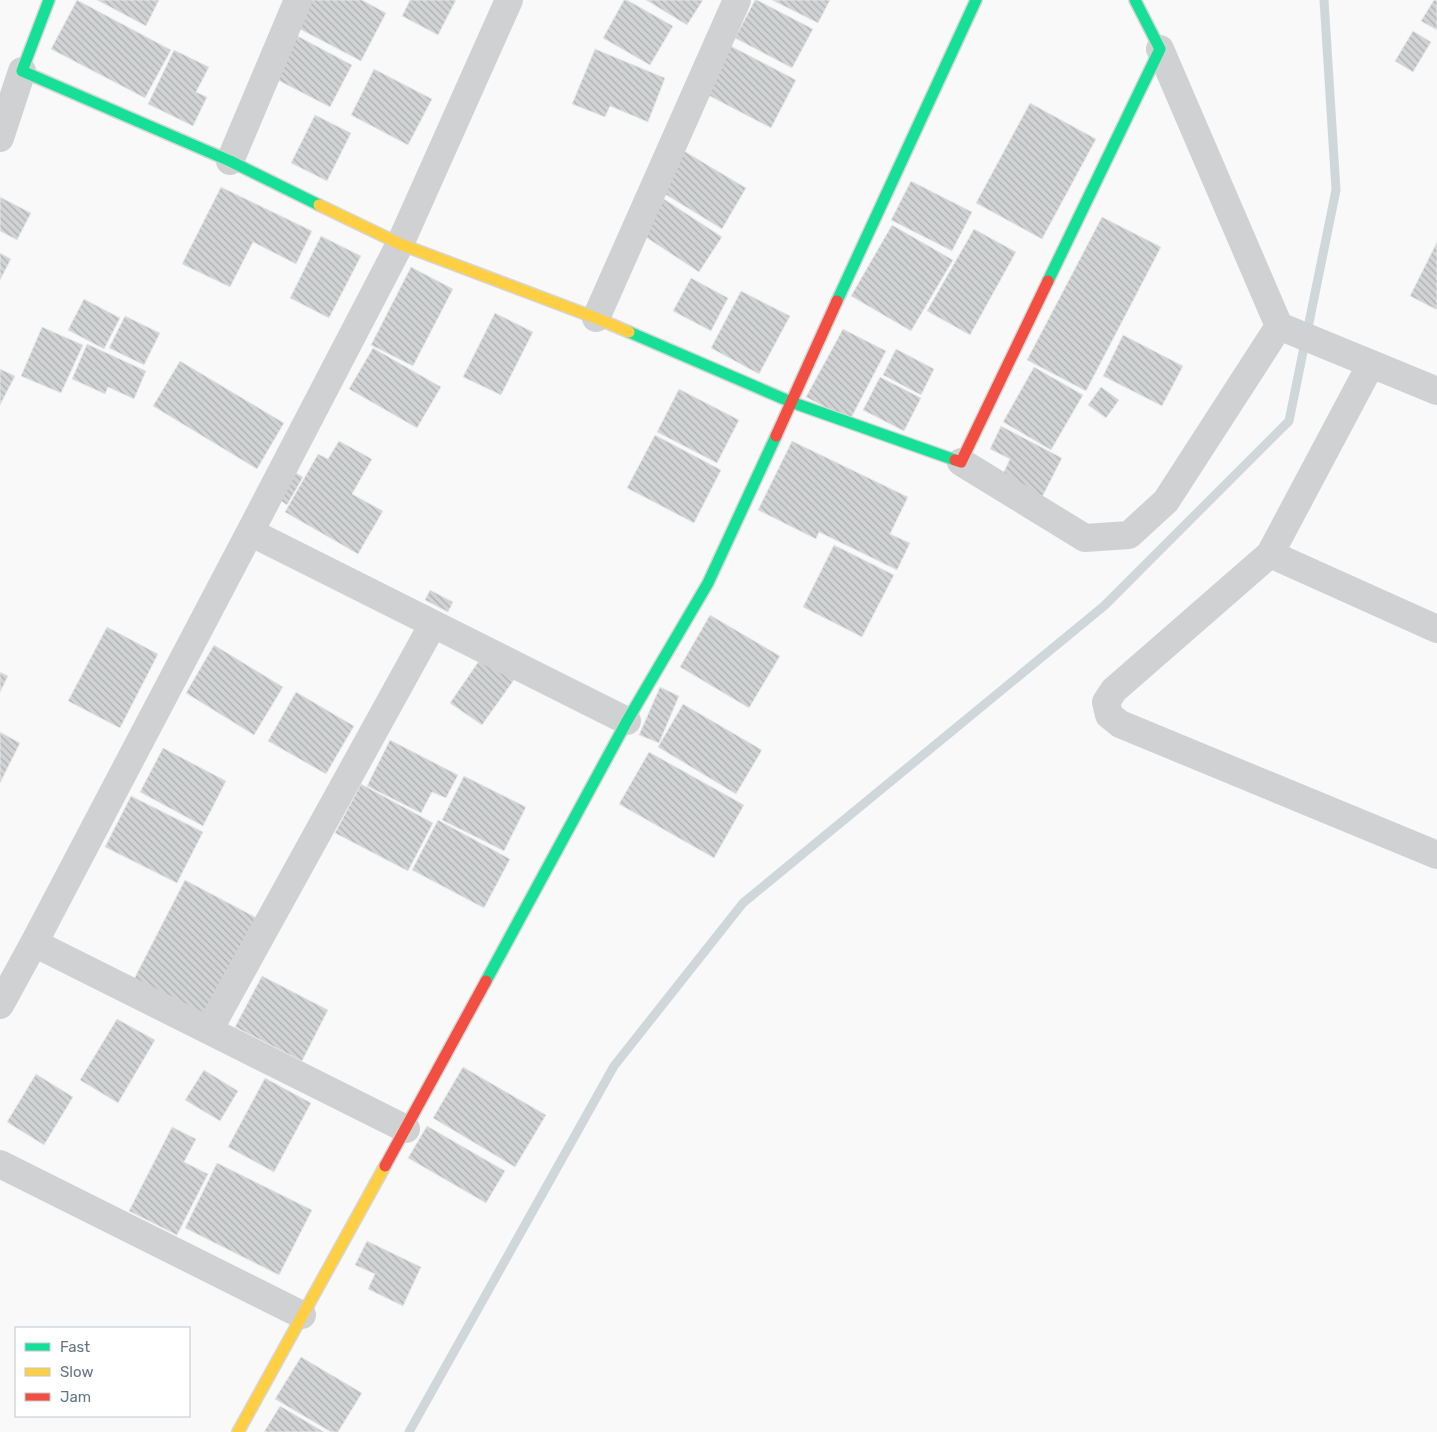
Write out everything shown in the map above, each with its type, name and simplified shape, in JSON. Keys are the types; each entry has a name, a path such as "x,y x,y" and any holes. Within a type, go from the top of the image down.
{"street":[{"path":"0,138 22,71 49,0"},
{"path":"230,160 298,0"},
{"path":"0,1005 400,244 509,0"},
{"path":"596,318 737,0"},
{"path":"238,1432 406,1129 627,721 708,583 976,0"},
{"path":"1135,0 1160,49 1281,327 1437,391"},
{"path":"961,462 1160,49"},
{"path":"22,71 230,160 400,244 596,318 791,402 961,462 1085,538 1129,535 1166,500 1281,327"},
{"path":"1370,363 1270,554 1114,690 1106,702 1109,715 1120,724 1437,855"},
{"path":"250,532 627,721"},
{"path":"1270,554 1437,629"},
{"path":"209,1030 433,624"},
{"path":"34,943 406,1129"},
{"path":"0,1164 302,1315"}],"building":[{"path":"77,0 171,50 145,98 51,49"},
{"path":"97,0 159,0 146,26"},
{"path":"308,0 362,0 386,13 361,61 294,26"},
{"path":"410,0 456,0 438,35 402,16"},
{"path":"624,0 673,26 650,65 603,38"},
{"path":"646,0 703,0 687,25"},
{"path":"755,0 813,29 792,68 735,38"},
{"path":"772,0 830,0 818,23"},
{"path":"1434,0 1437,0 1437,30 1421,21"},
{"path":"1413,31 1431,42 1413,72 1395,61"},
{"path":"290,32 352,65 330,107 268,75"},
{"path":"727,44 796,80 771,128 702,92"},
{"path":"595,49 665,78 648,122 610,106 605,117 572,104"},
{"path":"174,50 209,67 196,92 207,97 193,126 148,104"},
{"path":"374,69 432,99 408,145 351,115"},
{"path":"1030,103 1096,139 1042,239 976,203"},
{"path":"315,115 351,133 327,181 291,163"},
{"path":"684,151 746,188 722,229 660,191"},
{"path":"911,181 972,212 952,251 891,220"},
{"path":"221,187 312,231 296,264 253,242 230,287 182,264"},
{"path":"0,197 31,213 17,240 0,231"},
{"path":"664,199 722,237 699,272 641,234"},
{"path":"1102,217 1161,247 1086,391 1027,360"},
{"path":"892,225 953,260 911,331 851,296"},
{"path":"974,229 1016,252 970,335 927,311"},
{"path":"321,236 361,256 329,318 290,298"},
{"path":"1437,242 1437,310 1410,296"},
{"path":"0,253 11,259 0,280"},
{"path":"411,267 453,289 413,366 371,345"},
{"path":"691,278 728,298 711,331 673,311"},
{"path":"741,291 790,316 759,374 711,348"},
{"path":"84,299 120,318 104,349 68,330"},
{"path":"495,313 533,332 501,395 463,377"},
{"path":"125,316 160,333 144,365 109,348"},
{"path":"42,327 83,345 61,393 21,376"},
{"path":"843,329 886,351 850,420 806,397"},
{"path":"1123,335 1183,366 1162,406 1103,376"},
{"path":"87,344 146,371 134,399 108,387 105,394 72,379"},
{"path":"373,348 441,387 417,428 349,389"},
{"path":"896,349 934,369 921,395 883,375"},
{"path":"180,361 284,423 257,469 153,406"},
{"path":"1034,367 1083,395 1051,450 1003,422"},
{"path":"0,369 15,376 0,405"},
{"path":"880,377 921,398 904,431 863,410"},
{"path":"1101,387 1119,400 1106,418 1088,405"},
{"path":"679,389 739,420 717,463 657,432"},
{"path":"1001,426 1062,458 1040,501 1000,480 1010,459 990,449"},
{"path":"655,435 721,470 694,523 627,488"},
{"path":"339,441 372,459 352,494 383,511 358,554 285,512 318,454 328,459"},
{"path":"792,441 908,497 890,534 910,543 897,570 819,532 816,539 758,510"},
{"path":"291,470 303,477 287,505 275,497"},
{"path":"834,545 894,575 862,637 803,607"},
{"path":"430,590 453,602 448,612 425,600"},
{"path":"710,615 780,656 749,708 680,667"},
{"path":"107,627 158,654 120,728 68,701"},
{"path":"214,645 283,687 254,735 186,693"},
{"path":"483,655 516,677 482,725 450,703"},
{"path":"0,672 8,676 0,692"},
{"path":"660,687 679,696 659,743 639,735"},
{"path":"296,692 354,726 326,774 268,741"},
{"path":"683,704 762,750 736,794 658,747"},
{"path":"0,732 20,743 0,783"},
{"path":"390,740 458,775 446,798 432,792 421,813 367,786"},
{"path":"163,748 226,781 203,826 140,792"},
{"path":"649,752 744,805 714,858 619,804"},
{"path":"464,776 526,807 504,851 442,820"},
{"path":"361,784 433,823 408,871 335,833"},
{"path":"131,796 203,832 177,883 105,847"},
{"path":"438,820 510,859 484,908 412,870"},
{"path":"185,880 257,918 205,1017 134,979"},
{"path":"262,976 328,1010 302,1061 235,1027"},
{"path":"117,1019 155,1040 118,1103 80,1080"},
{"path":"463,1067 546,1115 515,1167 433,1118"},
{"path":"204,1070 238,1091 220,1121 185,1100"},
{"path":"36,1074 73,1097 44,1145 7,1122"},
{"path":"265,1078 311,1103 274,1172 228,1147"},
{"path":"427,1126 505,1171 486,1203 408,1158"},
{"path":"172,1127 196,1139 184,1162 208,1174 177,1235 129,1211"},
{"path":"217,1163 312,1210 279,1275 185,1228"},
{"path":"367,1241 421,1267 403,1306 368,1289 375,1274 355,1265"},
{"path":"301,1357 362,1393 338,1432 331,1432 275,1399"},
{"path":"280,1406 324,1432 264,1432"}],"waterway":[{"path":"409,1432 614,1066 743,903 1104,606 1289,421 1336,190 1324,0"}],"traffic: fast":[{"path":"49,0 22,71 230,161 319,205"},
{"path":"837,301 976,0"},
{"path":"1048,281 1160,49 1135,0"},
{"path":"629,332 791,402 955,460"},
{"path":"486,981 627,721 708,583 776,436"}],"traffic: slow":[{"path":"319,205 400,244 629,332"},
{"path":"238,1432 385,1166"}],"traffic: jam":[{"path":"955,460 961,462 1048,281"},
{"path":"776,436 837,301"},
{"path":"385,1166 486,981"}]}
